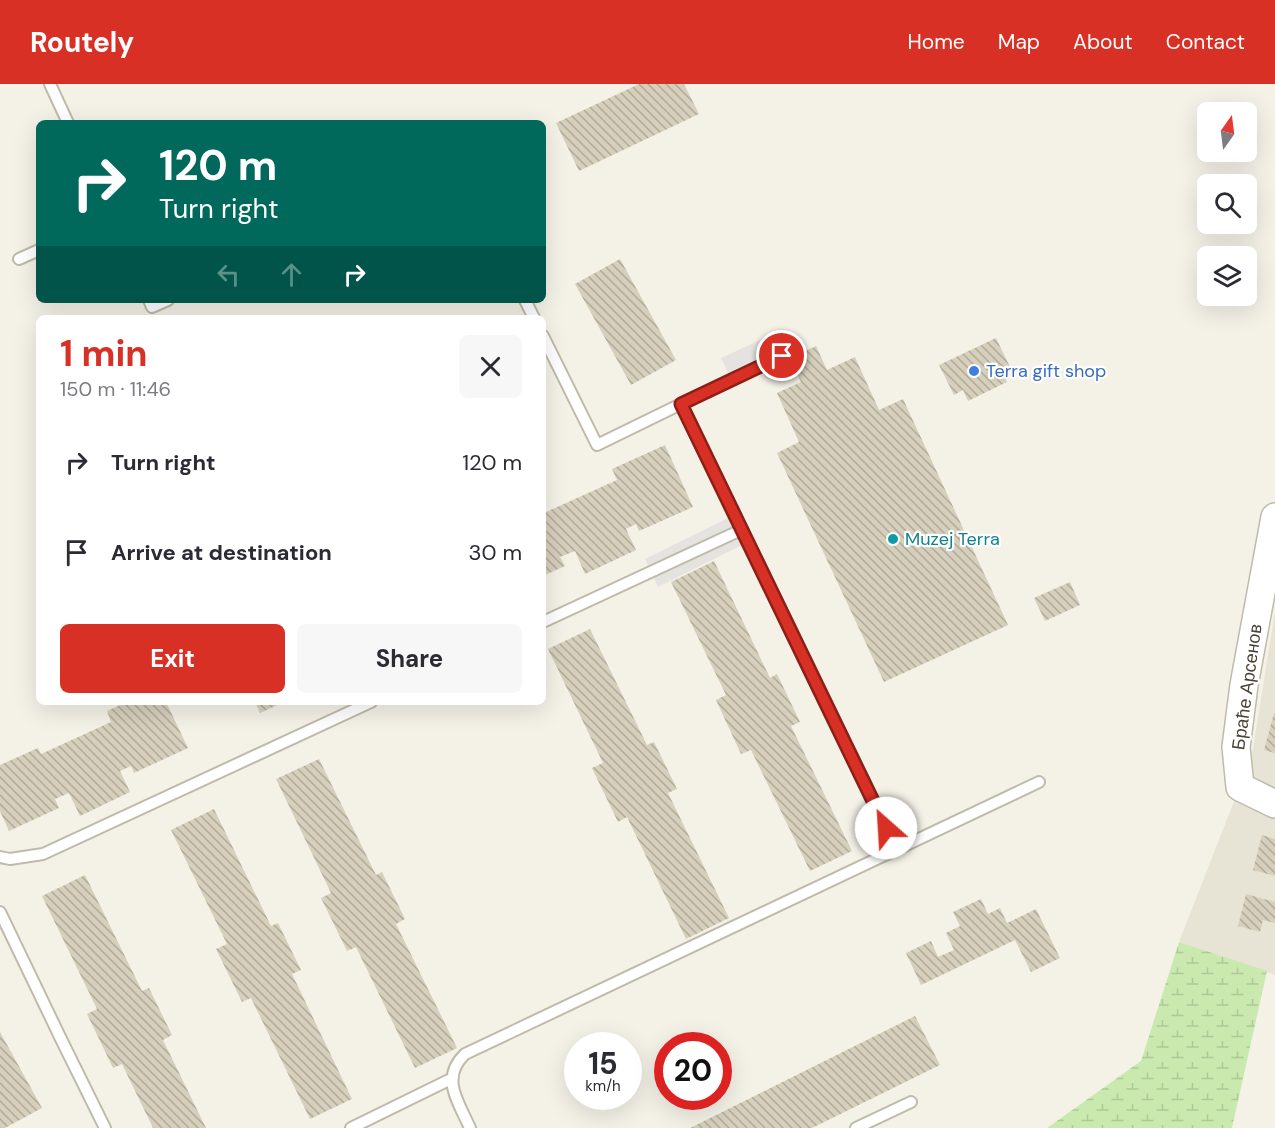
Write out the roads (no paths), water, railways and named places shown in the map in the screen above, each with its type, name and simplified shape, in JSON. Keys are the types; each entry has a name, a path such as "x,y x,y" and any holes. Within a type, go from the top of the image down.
{"street":[{"name":"Браће Арсенов","path":"1275,517 1244,685 1236,747 1240,787 1275,804"}],"lane":[{"path":"50,84 67,120"},
{"path":"19,259 36,251"},
{"path":"546,342 597,445 782,356"},
{"path":"681,404 897,849"},
{"path":"546,621 741,530"},
{"path":"0,857 10,859 43,854 365,705"},
{"path":"470,1128 453,1090 451,1079 454,1069 465,1054 1039,782"},
{"path":"0,912 105,1128"},
{"path":"351,1128 451,1079"},
{"path":"856,1128 911,1102"}],"place":[{"name":"Terra gift shop","path":"974,371"},
{"name":"Muzej Terra","path":"893,539"}]}
